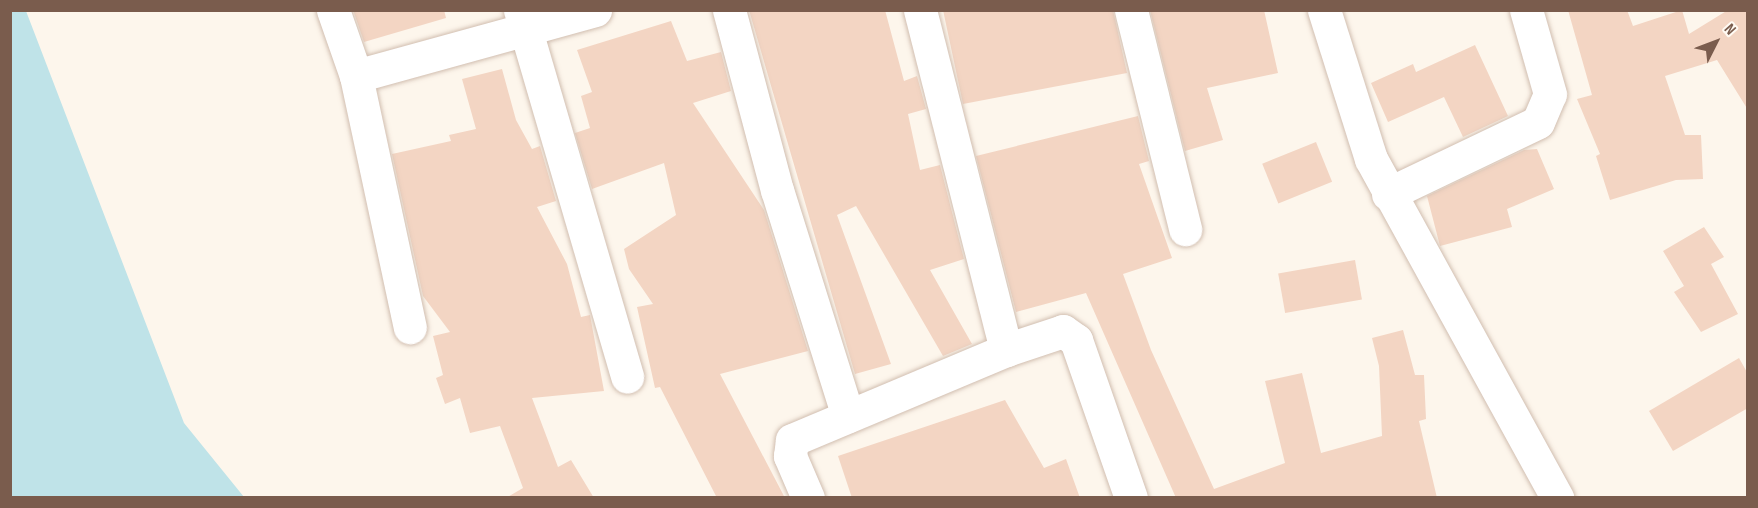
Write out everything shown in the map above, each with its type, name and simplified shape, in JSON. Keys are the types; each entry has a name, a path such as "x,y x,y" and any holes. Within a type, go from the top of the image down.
{"street":[{"path":"333,10 356,76 410,327"},
{"path":"356,76 523,20 595,10"},
{"path":"729,10 777,190 848,416"},
{"path":"920,10 1006,350"},
{"path":"1131,10 1185,229"},
{"path":"1324,10 1347,91 1389,194 1557,498"},
{"path":"1389,194 1538,122 1550,93 1526,10"},
{"path":"523,20 627,377"},
{"path":"808,498 789,447 848,416 1006,350 1063,331 1076,340 1131,498"}],"water":[{"path":"10,11 26,11 184,423 244,497 11,497"}],"building":[{"path":"353,10 444,10 446,18 364,42"},
{"path":"749,10 885,10 904,81 917,76 926,109 908,114 920,170 940,165 964,259 930,270 972,344 943,356 856,206 837,215 891,364 855,374"},
{"path":"943,10 1113,10 1127,73 963,104"},
{"path":"1150,10 1264,10 1278,73 1207,88 1223,140 1185,151"},
{"path":"1568,10 1627,10 1633,26 1682,10 1689,34 1728,10 1748,10 1748,110 1717,60 1665,76 1685,135 1701,135 1703,179 1676,180 1610,200 1596,156 1600,154 1577,99 1592,95"},
{"path":"671,21 687,61 721,52 731,91 693,103 764,210 808,351 720,374 785,498 717,498 660,387 655,388 637,307 653,304 629,269 624,249 676,215 664,163 592,189 575,133 590,128 581,96 592,92 577,50"},
{"path":"1475,45 1508,116 1463,137 1444,97 1388,122 1371,83 1413,64 1416,72"},
{"path":"502,69 516,120 532,149 540,146 556,201 537,207 567,264 581,317 590,315 604,391 532,398 558,467 571,460 594,498 506,498 523,488 500,426 470,433 460,398 445,404 436,378 443,375 433,336 450,332 423,296 392,154 451,141 449,135 476,129 462,79"},
{"path":"1138,116 1149,161 1139,164 1172,258 1123,274 1151,350 1214,489 1285,463 1265,381 1302,373 1321,453 1382,436 1379,366 1372,338 1403,330 1415,375 1424,375 1426,419 1419,421 1437,498 1176,498 1086,293 1016,312 976,156"},
{"path":"1316,142 1332,182 1278,204 1262,164"},
{"path":"1537,149 1554,189 1507,209 1512,227 1440,246 1427,196 1524,150"},
{"path":"1704,227 1724,257 1711,264 1738,314 1701,332 1674,292 1684,286 1663,251"},
{"path":"1355,260 1362,299 1285,313 1278,274"},
{"path":"1739,358 1748,374 1748,408 1673,451 1649,411"},
{"path":"1005,400 1044,468 1066,459 1080,498 852,498 838,456"}]}
